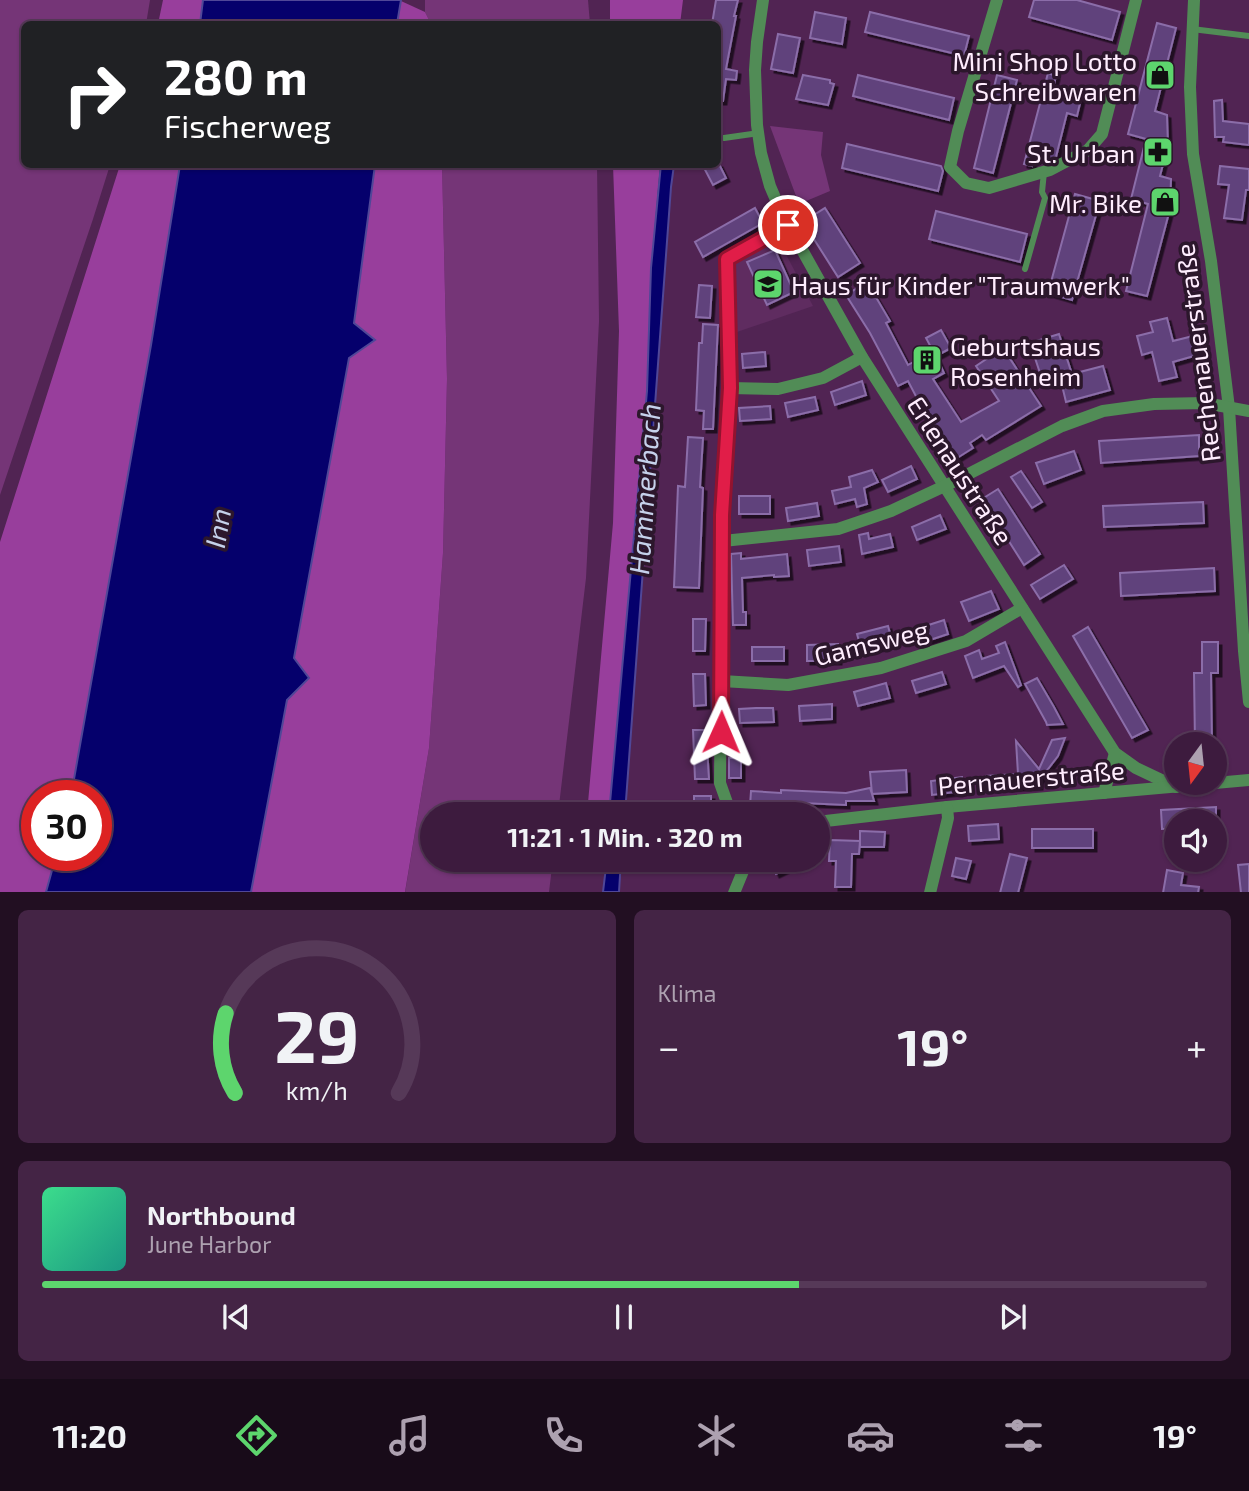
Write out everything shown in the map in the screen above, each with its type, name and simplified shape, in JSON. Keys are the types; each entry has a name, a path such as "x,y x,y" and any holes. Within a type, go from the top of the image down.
{"street":[{"name":"Erlenaustraße","path":"763,0 755,70 758,134 770,186 788,225 862,357 1115,753 1136,768 1164,781"},
{"path":"997,0 950,167 966,183 989,188 1044,172 1088,150 1102,134 1136,0"},
{"name":"Rechenauerstraße","path":"1194,0 1189,87 1193,154 1224,356 1249,702"},
{"path":"727,802 720,783 722,515 730,388 727,259 788,225"},
{"path":"730,388 778,389 823,378 862,357"},
{"path":"723,541 838,529 891,511 1062,426 1103,411 1154,404 1205,403 1249,411"},
{"name":"Gamsweg","path":"722,681 788,685 881,668 966,641 1021,608"},
{"path":"1104,793 1115,753"},
{"name":"Pernauerstraße","path":"1227,782 1249,780"},
{"name":"Pernauerstraße","path":"830,820 1164,787"},
{"path":"930,892 948,818 947,807"},
{"path":"734,892 742,872"}],"lane":[{"path":"1192,29 1249,36"},
{"path":"724,138 758,134"},
{"path":"1025,269 1045,198 1042,191 1044,172"}],"shaded area":[{"path":"0,0 150,0 146,21 21,21 21,168 109,168 0,495"},
{"path":"163,0 203,0 200,21 159,21"},
{"path":"425,0 588,0 590,21 430,21 425,12"},
{"path":"610,0 683,0 680,21 610,21"},
{"path":"401,1 425,12 430,21 398,21"},
{"path":"770,126 823,132 821,155 830,191 799,204"},
{"path":"119,168 180,168 74,780 21,780 21,871 52,871 46,892 0,892 0,542"},
{"path":"375,168 442,168 447,379 443,553 429,748 405,892 251,892 287,700 309,678 294,658 349,358 374,340 354,323"},
{"path":"442,168 597,168 599,321 586,578 559,802 420,802 429,748 443,553 447,379"},
{"path":"613,168 660,168 651,268 647,391 610,802 588,802 613,523 619,331"},
{"name":"Haus für Kinder \"Traumwerk\"","path":"778,239 813,306 734,333 733,262"},
{"path":"420,802 420,872 551,872 549,892 405,892"}],"water":[{"path":"203,0 401,0 398,21 200,21"},
{"name":"Inn","path":"180,168 375,168 354,323 375,340 349,358 294,658 309,678 287,700 251,892 46,892 52,871 112,871 112,780 74,780"},
{"name":"Hammerbach","path":"661,168 674,168 626,802 610,802 647,391 651,268"},
{"path":"605,872 620,872 619,892 603,892"}],"building":[{"path":"716,0 738,0 726,69 737,71 736,80 726,79 723,101 721,21 712,21"},
{"path":"1034,0 1077,0 1120,12 1112,40 1029,17"},
{"path":"815,12 846,18 842,44 810,38"},
{"path":"870,12 969,36 964,56 865,32"},
{"path":"1157,23 1176,28 1155,111 1167,115 1168,145 1160,176 1171,179 1170,209 1147,296 1126,291 1148,204 1131,199 1146,139 1128,134"},
{"path":"778,34 800,38 793,73 771,69"},
{"path":"1048,73 1056,76 1053,88 1082,95 1077,116 1067,113 1056,157 1048,161 1034,157 1032,166 1024,164"},
{"path":"803,75 830,80 830,83 834,84 828,105 796,99"},
{"path":"858,75 954,98 949,120 853,96"},
{"path":"997,75 1017,80 993,173 974,168"},
{"path":"1222,100 1223,121 1249,124 1249,145 1223,142 1224,137 1215,137 1214,101"},
{"path":"847,144 941,166 943,171 938,191 842,168"},
{"path":"1220,166 1249,169 1249,190 1246,190 1242,220 1224,218 1229,185 1218,184"},
{"path":"704,168 721,168 726,178 713,185"},
{"path":"1075,194 1100,201 1072,300 1048,293"},
{"path":"755,208 763,223 703,257 695,242"},
{"path":"825,208 860,263 838,277 803,222"},
{"path":"936,211 1027,234 1020,262 929,239"},
{"path":"775,250 794,292 767,305 747,262"},
{"path":"867,282 890,321 886,323 908,365 933,351 926,338 941,330 951,348 936,356 944,373 933,379 961,422 999,401 976,366 1003,348 1041,406 986,440 982,435 970,443 973,448 954,460 917,404 919,402 908,381 898,386 846,295"},
{"path":"699,285 712,286 710,318 696,317"},
{"path":"1167,318 1173,341 1197,335 1201,354 1173,362 1177,377 1159,381 1152,352 1142,355 1137,336 1153,332 1150,322"},
{"path":"703,324 718,325 713,429 703,429 704,411 696,410 699,343 702,343"},
{"path":"1059,334 1072,374 1103,366 1110,390 1066,402 1060,377 1043,382 1030,343"},
{"path":"765,352 766,366 743,368 742,354"},
{"path":"862,381 866,395 835,405 831,392"},
{"path":"815,397 818,410 788,417 785,403"},
{"path":"770,406 771,419 740,421 739,408"},
{"path":"1199,435 1199,456 1101,463 1099,441"},
{"path":"688,437 703,438 699,588 674,587 678,486 685,487"},
{"path":"1074,451 1081,470 1044,484 1036,463"},
{"path":"911,466 917,479 888,492 882,480"},
{"path":"872,470 878,482 864,488 867,504 857,507 855,499 835,504 832,491 851,487 849,477"},
{"path":"1021,471 1042,502 1032,508 1011,477"},
{"path":"998,489 1040,554 1024,565 982,499"},
{"path":"739,496 770,496 770,514 739,514"},
{"path":"1203,502 1204,523 1104,527 1103,506"},
{"path":"817,503 819,516 788,521 786,508"},
{"path":"940,515 946,529 917,540 912,527"},
{"path":"868,533 869,539 890,534 893,547 862,554 859,535"},
{"path":"839,546 841,562 809,566 807,550"},
{"path":"741,553 741,559 787,554 789,576 742,578 746,625 733,625 731,554"},
{"path":"1064,565 1073,579 1040,599 1031,585"},
{"path":"1214,568 1215,591 1121,596 1120,573"},
{"path":"991,591 999,609 969,621 961,602"},
{"path":"693,619 706,619 705,651 693,651"},
{"path":"944,620 948,634 918,644 913,630"},
{"path":"888,626 893,644 862,652 857,634"},
{"path":"1088,627 1148,730 1132,738 1073,636"},
{"path":"1005,642 1021,685 1018,687 1004,666 973,678 965,656 979,650 982,659 999,653 996,646"},
{"path":"1202,642 1218,642 1218,673 1211,673 1212,732 1195,732 1194,673 1202,673"},
{"path":"838,644 838,661 807,661 807,645"},
{"path":"752,647 784,647 784,661 752,661"},
{"path":"942,672 946,684 916,693 912,681"},
{"path":"693,674 705,674 706,705 694,706"},
{"path":"1037,678 1063,724 1047,725 1025,684"},
{"path":"886,683 890,698 858,706 854,692"},
{"path":"832,704 832,719 800,721 799,706"},
{"path":"773,708 774,722 740,723 739,709"},
{"path":"693,730 706,730 709,779 695,779"},
{"path":"1065,738 1058,756 1039,781 1039,786 987,789 986,776 1018,774 1016,741 1039,769 1052,740"},
{"path":"729,758 741,758 741,778 729,778"},
{"path":"906,770 907,792 872,794 870,772"},
{"path":"962,777 964,791 932,795 931,781"},
{"path":"870,788 874,801 846,801 846,805 830,804 830,802 750,802 751,791 846,793"},
{"path":"694,796 711,796 711,802 694,802"},
{"path":"1216,807 1216,809 1179,809"},
{"path":"1161,810 1164,810 1164,829 1162,829"},
{"path":"998,824 999,839 969,841 968,826"},
{"path":"1032,829 1093,829 1093,848 1032,848"},
{"path":"860,831 885,832 884,847 860,847"},
{"path":"830,840 860,841 859,854 852,854 851,887 835,887 836,861 830,861"},
{"path":"1010,854 1027,858 1018,892 1000,892"},
{"path":"956,858 971,861 966,879 952,876"},
{"path":"1249,864 1249,892 1241,892 1238,865"},
{"path":"1167,872 1183,873 1181,885 1199,887 1198,892 1163,892"}],"place":[{"name":"Mini Shop Lotto Schreibwaren","path":"1160,75"},
{"name":"St. Urban","path":"1158,152"},
{"name":"Mr. Bike","path":"1165,202"},
{"name":"Haus für Kinder \"Traumwerk\"","path":"768,284"},
{"name":"Geburtshaus Rosenheim","path":"927,360"}],"route":[{"path":"721,732 722,515 730,388 727,259 788,225"}]}
